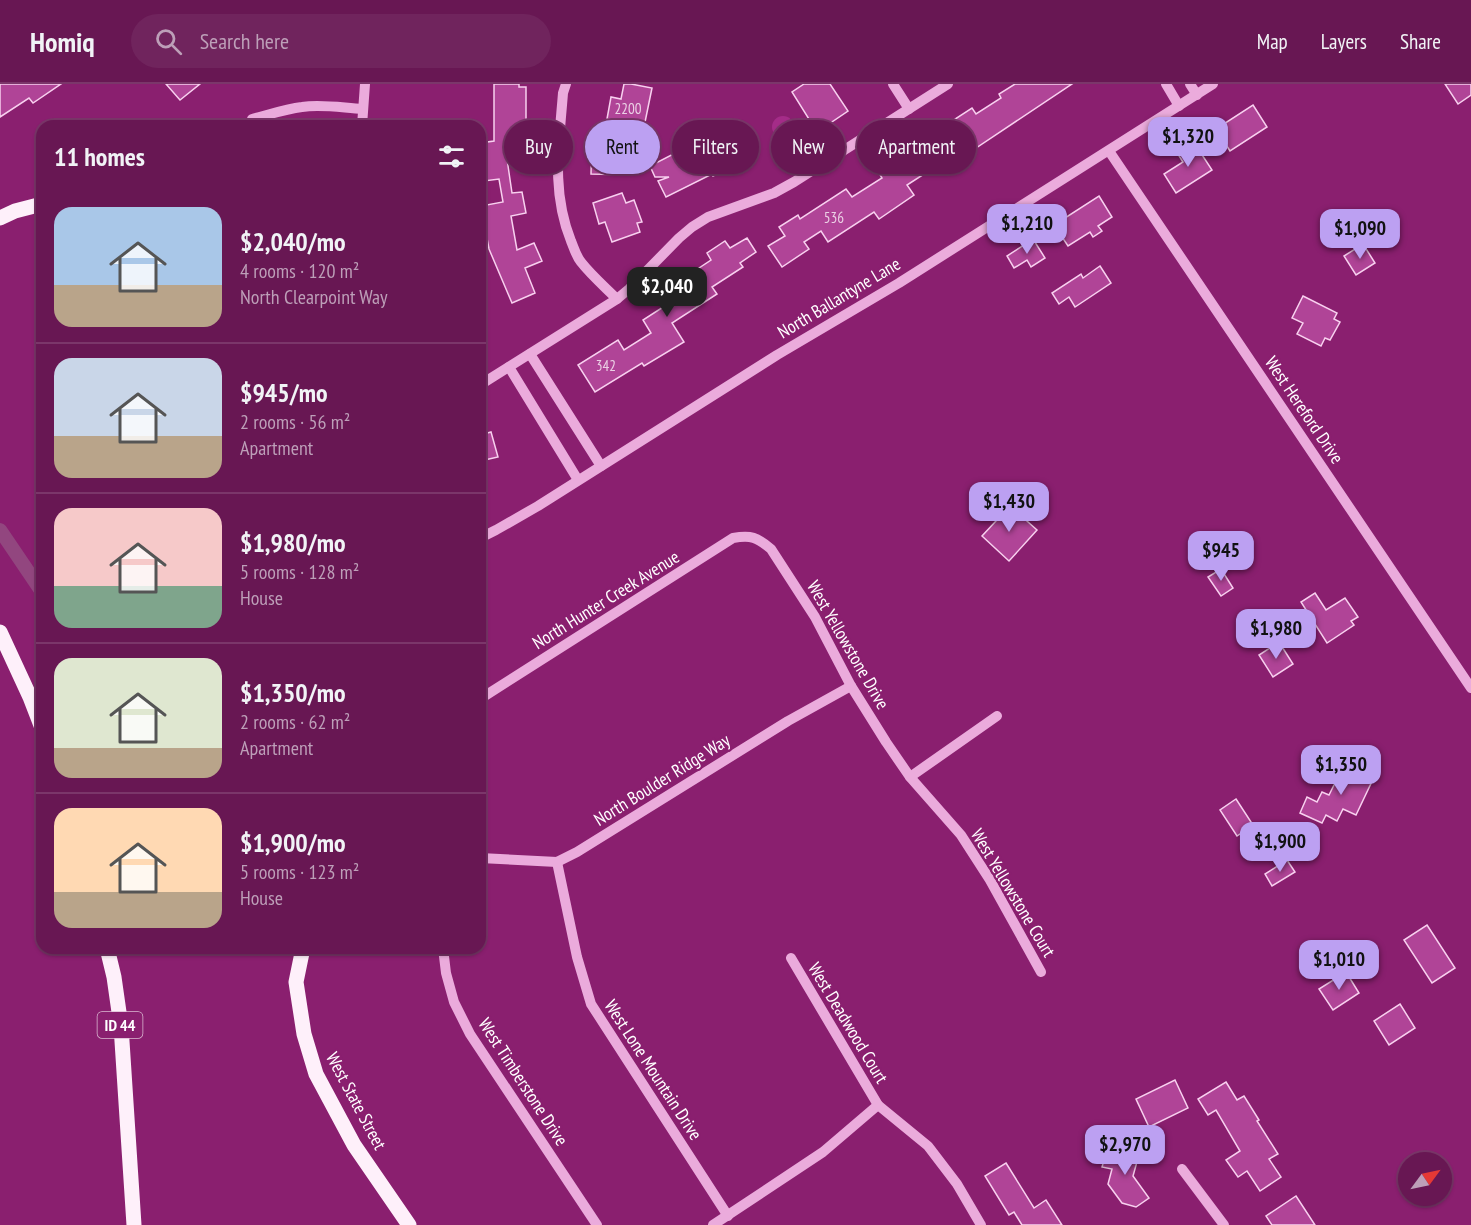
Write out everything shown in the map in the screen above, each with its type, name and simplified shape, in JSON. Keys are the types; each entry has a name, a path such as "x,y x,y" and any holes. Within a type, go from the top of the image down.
{"main road":[{"path":"0,218 36,206"},
{"path":"0,632 36,712"},
{"name":"ID 44","path":"108,954 121,1026 134,1225"},
{"name":"West State Street","path":"302,954 296,982 304,1034 316,1074 354,1145 409,1225"}],"street":[{"path":"362,120 365,84"},
{"path":"566,84 563,93 558,163 558,189 564,220 580,262 617,299"},
{"path":"893,84 909,109"},
{"path":"486,382 629,290 692,227 708,217 774,193 794,182 948,84"},
{"path":"1166,84 1179,106"},
{"path":"1190,84 1197,95"},
{"name":"North Ballantyne Lane","path":"486,535 538,506 777,355 899,283 1213,84"},
{"path":"252,119 303,106 363,109"},
{"name":"West Hereford Drive","path":"1109,151 1471,688"},
{"path":"530,354 601,466"},
{"path":"509,367 578,480"},
{"name":"West Yellowstone Drive","path":"753,536 771,549 815,617 851,686 910,777"},
{"name":"North Hunter Creek Avenue","path":"486,695 733,538 753,536"},
{"name":"North Boulder Ridge Way","path":"486,858 557,862 578,852 788,721 851,686"},
{"path":"910,777 997,716"},
{"name":"West Yellowstone Court","path":"910,777 961,835 990,880 1041,972"},
{"name":"West Lone Mountain Drive","path":"557,862 577,957 591,1004 728,1216"},
{"name":"West Timberstone Drive","path":"444,954 454,1002 470,1034 591,1223"},
{"name":"West Deadwood Court","path":"791,958 878,1105"},
{"path":"713,1225 823,1152 878,1105 928,1146 957,1184 981,1225"},
{"path":"1182,1169 1224,1225"}],"shaded area":[{"path":"783,116 792,120 774,120"}],"building":[{"path":"0,84 61,84 33,103 29,98 0,117"},
{"path":"166,84 200,84 180,100"},
{"path":"494,84 519,84 519,87 526,87 526,120 504,120 504,174 509,174 512,193 522,192 526,213 511,216 517,250 534,243 542,261 525,268 535,293 512,303 489,249 486,233 486,205 503,202 499,179 486,181 486,142 494,141"},
{"path":"624,84 652,88 645,120 607,119 611,97 621,99"},
{"path":"804,84 830,84 848,111 835,120 810,120 792,92"},
{"path":"1015,84 1072,84 976,148 976,120 954,120 972,108 976,114 1001,98 999,94"},
{"path":"1445,84 1471,84 1471,95 1458,104"},
{"path":"1253,105 1267,127 1230,151 1216,129"},
{"path":"1193,141 1212,170 1176,193 1164,174 1183,162 1176,151"},
{"path":"672,155 672,174 712,174 666,197 658,181 669,177 655,177 654,174 660,174 660,161"},
{"path":"880,174 924,174 907,185 914,195 879,219 874,212 828,242 821,231 804,242 809,249 782,267 768,246 785,236 779,227 798,215 800,219 846,189 852,197 882,178"},
{"path":"622,193 626,203 634,200 642,222 637,223 640,232 612,242 605,222 599,224 593,203"},
{"path":"1099,196 1112,217 1098,226 1102,231 1093,237 1090,232 1068,246 1054,225"},
{"path":"747,238 756,252 740,263 743,267 712,287 717,294 672,323 684,342 644,366 642,363 595,392 578,365 618,340 624,350 651,333 643,320 671,302 666,295 683,284 681,280 711,260 707,253 725,241 730,248"},
{"path":"1033,239 1045,258 1031,267 1027,260 1014,268 1007,256"},
{"path":"1363,244 1375,263 1356,275 1344,256"},
{"path":"1100,266 1111,283 1075,307 1069,297 1059,304 1052,293 1081,274 1083,278"},
{"path":"1303,296 1337,313 1334,319 1340,322 1330,340 1325,338 1321,346 1297,334 1303,323 1292,318"},
{"path":"491,432 498,457 486,460 486,433"},
{"path":"1010,506 1037,530 1009,561 982,536"},
{"path":"1221,569 1233,588 1221,596 1208,577"},
{"path":"1315,593 1326,610 1345,598 1358,617 1351,621 1354,625 1327,643 1301,602"},
{"path":"1279,642 1293,664 1273,677 1259,655"},
{"path":"1351,764 1375,775 1356,815 1343,809 1337,821 1326,815 1322,823 1300,813 1307,797 1317,802 1322,792 1329,795 1338,777 1344,780"},
{"path":"1236,799 1253,825 1237,836 1220,810"},
{"path":"1287,860 1295,872 1272,886 1265,874"},
{"path":"1427,925 1455,968 1432,983 1404,940"},
{"path":"1346,972 1359,993 1333,1010 1319,989"},
{"path":"1400,1004 1415,1028 1389,1045 1374,1021"},
{"path":"1175,1080 1188,1108 1149,1127 1136,1099"},
{"path":"1226,1082 1237,1100 1244,1096 1278,1154 1269,1159 1281,1177 1260,1191 1247,1171 1238,1177 1226,1160 1240,1151 1216,1110 1208,1115 1198,1099"},
{"path":"1117,1145 1140,1151 1133,1176 1149,1198 1136,1207 1122,1203 1108,1184 1112,1169 1102,1167 1106,1154 1114,1156"},
{"path":"1006,1163 1034,1208 1046,1200 1062,1225 1022,1225 1014,1212 1009,1215 985,1176"},
{"path":"1296,1196 1315,1225 1272,1225 1266,1216"}],"waterway":[{"path":"0,530 36,583"}]}
